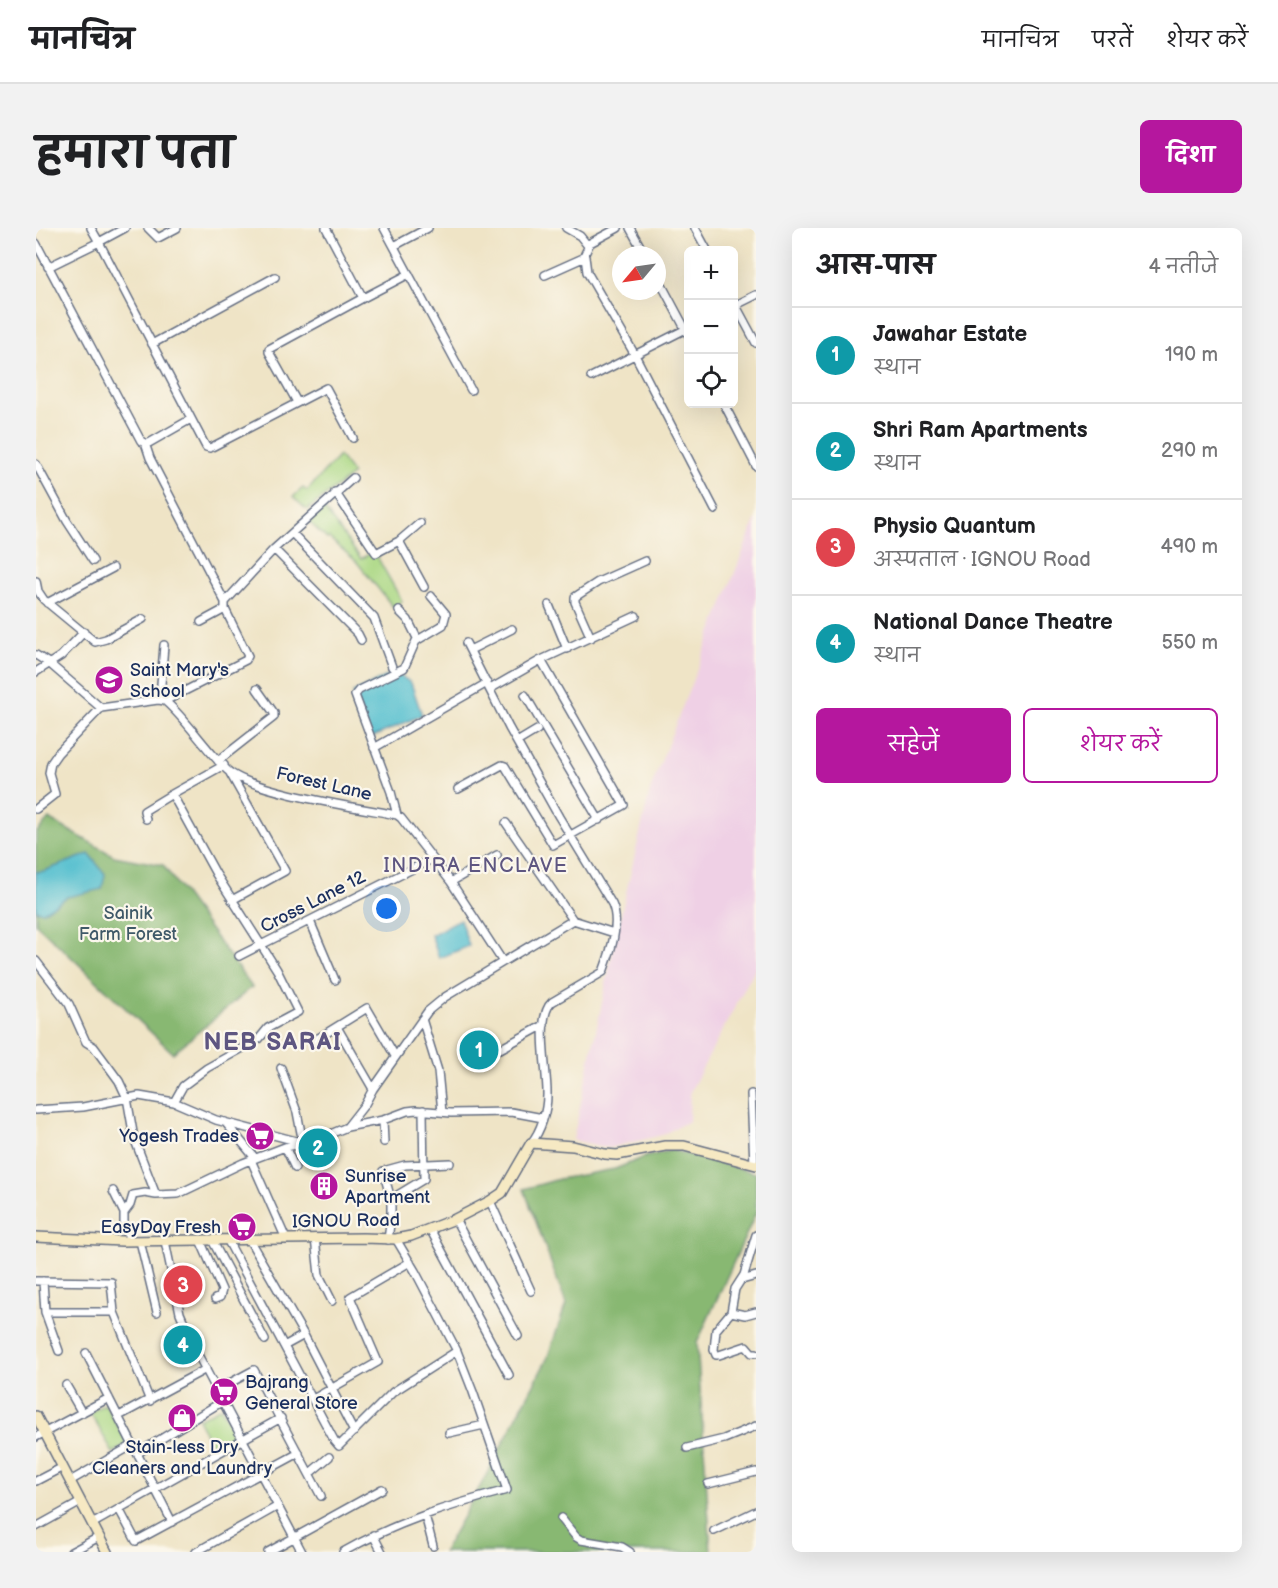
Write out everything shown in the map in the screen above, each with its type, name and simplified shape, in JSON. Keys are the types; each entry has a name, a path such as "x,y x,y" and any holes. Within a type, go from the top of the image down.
{"street":[{"path":"91,228 204,446 209,448 327,388 353,438"},
{"path":"48,267 125,228"},
{"path":"148,228 158,238 177,228"},
{"path":"326,228 363,298"},
{"path":"384,228 471,390"},
{"path":"394,246 428,228"},
{"path":"566,228 580,236 588,246"},
{"path":"618,228 588,246 585,257 587,272 634,355 715,510"},
{"path":"630,228 640,246"},
{"path":"695,228 705,246"},
{"path":"36,243 141,441 145,443 150,458 225,606 247,658 164,700 100,708 53,759 49,773 55,794 36,809"},
{"path":"545,275 585,257"},
{"path":"297,402 268,352 269,349 409,274"},
{"path":"152,345 276,277"},
{"path":"666,292 684,324"},
{"path":"738,302 756,295"},
{"path":"738,311 756,343"},
{"path":"591,377 684,333"},
{"path":"726,408 756,466"},
{"path":"145,443 191,419"},
{"path":"36,464 67,521 93,561"},
{"path":"201,622 225,606 274,549 353,478"},
{"path":"335,492 375,552 379,553 399,541 420,523"},
{"path":"292,532 374,618 392,667"},
{"path":"399,541 424,586"},
{"path":"274,549 358,634 361,640"},
{"path":"591,638 575,602 575,597 598,582 645,561"},
{"path":"47,603 113,568"},
{"path":"36,581 40,594 47,603 98,643 143,619"},
{"path":"431,596 447,617 440,628 417,640 404,668 359,690 355,695 391,792 397,816 406,823 451,882 503,962"},
{"path":"549,605 567,649"},
{"path":"399,611 408,620 417,640"},
{"path":"374,748 488,686 636,616"},
{"path":"470,650 512,629"},
{"path":"36,672 68,650 84,632"},
{"path":"466,643 517,742 612,904 615,913 614,933 603,972 549,1004 546,1009 544,1025 548,1085 546,1106 531,1143 573,1146 617,1155 665,1146 684,1146 755,1164 751,1094"},
{"path":"164,645 160,684 164,700"},
{"path":"36,655 50,664 100,708"},
{"path":"458,789 503,765 553,845 624,805 541,660"},
{"path":"146,819 144,811 223,765 274,717 274,713 257,689"},
{"path":"525,695 599,820"},
{"name":"Forest Lane","path":"164,700 223,765 261,785 397,816"},
{"path":"517,742 537,730"},
{"path":"223,765 285,871 232,900"},
{"path":"172,794 232,900 277,970 298,1013 269,1027 259,1039 207,1068 183,1086 174,1102"},
{"path":"506,822 573,920 614,933"},
{"path":"451,882 497,855"},
{"name":"Cross Lane 12","path":"239,956 432,858"},
{"path":"347,1127 365,1104 395,1056 434,1005 573,920"},
{"path":"310,921 336,980"},
{"path":"36,962 69,1004 86,1042 94,1047 119,1081 128,1098 134,1138 156,1195"},
{"path":"312,1042 368,1008 395,1056"},
{"path":"422,1019 438,1071 442,1112"},
{"path":"500,1049 544,1025"},
{"path":"338,1027 373,1089"},
{"path":"281,1068 297,1112 303,1143"},
{"path":"36,1110 83,1107 139,1096 174,1102 225,1122 303,1143"},
{"path":"391,1199 424,1179 423,1110"},
{"path":"124,1213 133,1195 178,1194 253,1159 285,1147 309,1143 347,1127 383,1120 407,1111 511,1112 543,1118"},
{"path":"383,1120 384,1142"},
{"path":"225,1122 253,1159 286,1239"},
{"name":"IGNOU Road","path":"36,1237 130,1241 392,1239 430,1229 455,1219 502,1193 531,1143"},
{"path":"285,1147 295,1168"},
{"path":"343,1552 373,1535 456,1503 507,1490 457,1351 410,1262 392,1239 391,1199 383,1171 405,1165 424,1166 450,1163"},
{"path":"113,1191 124,1213 124,1223 130,1241"},
{"path":"490,1200 531,1292"},
{"path":"455,1219 518,1336"},
{"path":"430,1229 509,1375"},
{"path":"756,1237 741,1280 735,1289 731,1312 716,1330 715,1353 719,1355 745,1346 752,1353 756,1353"},
{"path":"315,1238 319,1275 332,1301"},
{"path":"200,1240 222,1290 220,1297 215,1299"},
{"path":"212,1240 266,1340"},
{"path":"250,1240 304,1335 354,1432"},
{"path":"140,1241 157,1312"},
{"path":"165,1241 182,1319 278,1506 292,1539 302,1552"},
{"path":"228,1241 339,1446 393,1392 457,1351"},
{"path":"341,1300 410,1262"},
{"path":"741,1280 756,1276"},
{"path":"59,1351 45,1312 40,1281 111,1282 114,1312 150,1401"},
{"path":"313,1400 378,1362 350,1297"},
{"path":"45,1312 114,1312"},
{"path":"731,1312 745,1315 756,1312"},
{"path":"284,1346 304,1335"},
{"path":"86,1353 172,1522"},
{"path":"119,1416 206,1369"},
{"path":"217,1390 254,1370 321,1496"},
{"path":"66,1385 82,1413"},
{"path":"40,1435 109,1398"},
{"path":"138,1454 223,1401"},
{"path":"36,1416 40,1435 63,1467 107,1552"},
{"path":"92,1524 281,1418"},
{"path":"449,1433 484,1425"},
{"path":"687,1448 756,1426"},
{"path":"70,1481 133,1444"},
{"path":"119,1509 136,1541 299,1453"},
{"path":"310,1473 329,1457"},
{"path":"36,1481 63,1467"},
{"path":"708,1484 756,1472"},
{"path":"268,1552 382,1489"},
{"path":"36,1527 81,1502"},
{"path":"196,1552 278,1506"},
{"path":"714,1531 756,1511"},
{"path":"425,1515 433,1546"},
{"path":"561,1518 581,1540 622,1547 630,1552"},
{"path":"373,1535 382,1552"},
{"path":"71,1552 99,1537"}],"shaded area":[{"path":"756,518 756,967 690,1092 689,1121 662,1135 609,1148 573,1140 616,936 650,790"}],"green space":[{"path":"339,456 353,474 307,510 293,497 303,488 307,491"},
{"path":"322,506 361,559 372,552 375,553 402,601 393,607 356,561 307,520"},
{"name":"Sainik Farm Forest","path":"49,819 114,856 163,865 252,987 173,1053 36,924 36,833"},
{"path":"672,1150 756,1173 756,1213 697,1343 711,1552 443,1552 547,1359 566,1304 524,1189 559,1179 615,1169 645,1157"},
{"path":"105,1404 128,1444 113,1453 90,1412"},
{"path":"221,1407 237,1437 214,1449 198,1419"}],"water":[{"path":"395,672 411,683 422,715 371,738 353,693"},
{"path":"89,854 105,874 102,889 67,897 43,912 36,910 36,872"},
{"path":"460,919 469,946 439,958 431,935"}],"waterway":[{"path":"181,1326 193,1352"},
{"path":"218,1386 232,1378"}],"place":[{"name":"Saint Mary's School","path":"109,680"},
{"name":"Jawahar Estate","path":"479,1050"},
{"name":"Yogesh Trades","path":"260,1136"},
{"name":"Shri Ram Apartments","path":"318,1148"},
{"name":"Sunrise Apartment","path":"324,1186"},
{"name":"EasyDay Fresh","path":"242,1227"},
{"name":"Physio Quantum","path":"183,1285"},
{"name":"National Dance Theatre","path":"183,1345"},
{"name":"Bajrang General Store","path":"224,1392"},
{"name":"Stain-less Dry Cleaners and Laundry","path":"182,1418"}],"district":[{"name":"INDIRA ENCLAVE","path":"476,866"},
{"name":"NEB SARAI","path":"273,1042"}]}
